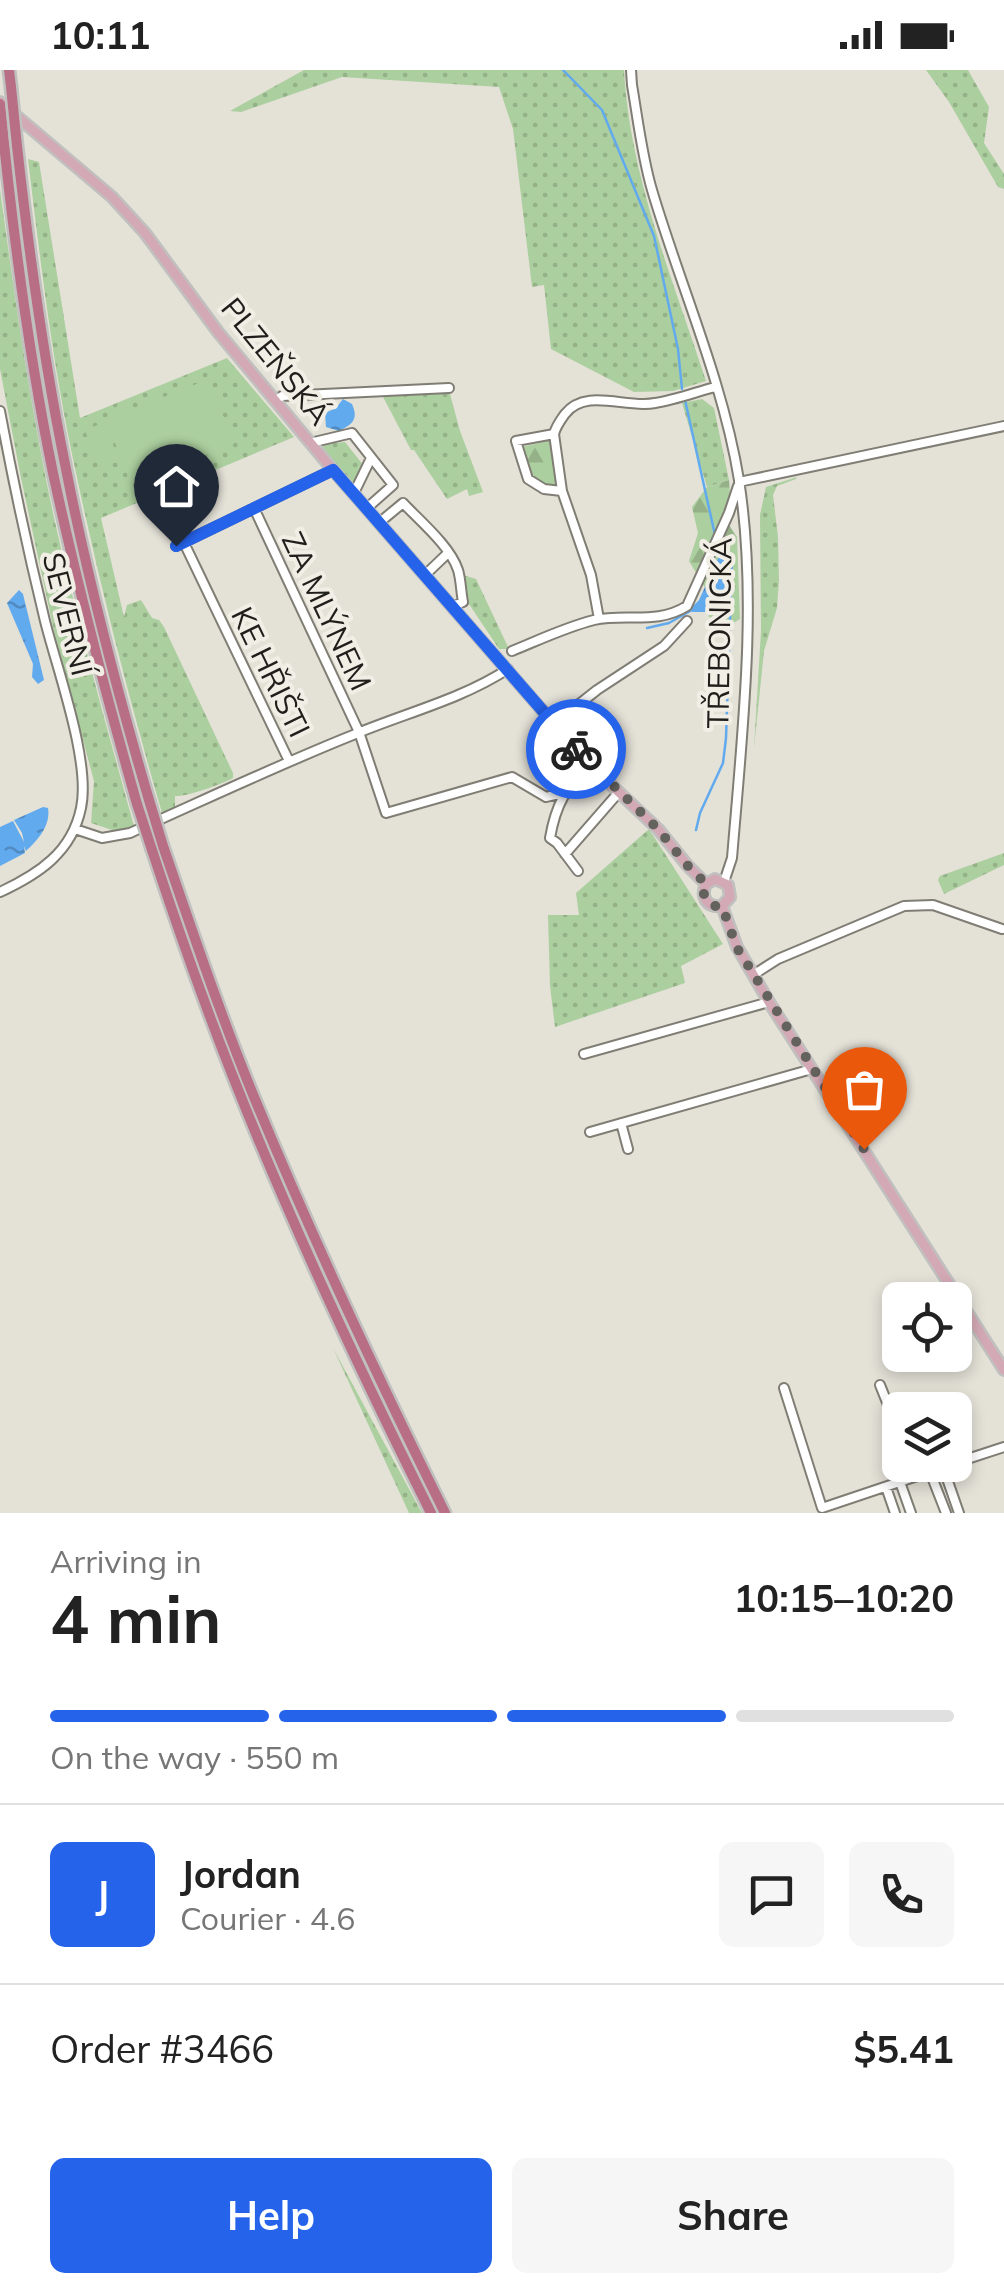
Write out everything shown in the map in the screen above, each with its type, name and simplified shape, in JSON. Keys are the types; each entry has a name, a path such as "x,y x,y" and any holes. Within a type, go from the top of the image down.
{"highway":[{"path":"9,70 34,283 66,468 104,640 149,800 157,848 209,1016 242,1099 295,1224 431,1513"},
{"path":"0,103 21,284 53,470 98,665 137,804 254,1096 361,1340 445,1513"}],"main road":[{"name":"PLZEŇSKÁ","path":"0,103 112,197 146,233 218,332 310,443 589,764 658,829 706,884 705,900 712,906 728,901 731,893 724,882"},
{"path":"706,884 724,882"},
{"name":"PLZEŇSKÁ","path":"722,906 737,948 753,975 1004,1370"}],"street":[{"name":"TŘEBONICKÁ","path":"631,70 650,185 716,387 739,482 746,637 732,858 724,882"},
{"path":"599,619 590,575 562,491 556,425 578,403 650,404 716,387"},
{"path":"275,401 282,396 449,388"},
{"name":"SEVERNÍ","path":"0,411 80,760 84,792 75,829"},
{"path":"512,651 599,619 655,618 678,612 686,606 730,513 739,482 1004,426"},
{"path":"310,443 352,433 393,486 367,508"},
{"path":"554,434 516,441 528,479 544,489 562,491"},
{"path":"354,493 371,458"},
{"path":"180,544 333,470"},
{"name":"KE HŘIŠTI","path":"161,494 180,544 289,761"},
{"path":"380,522 404,502 443,543 458,570 463,602 453,606"},
{"name":"ZA MLÝNEM","path":"254,508 360,732 386,814 512,777 546,797 563,793"},
{"path":"425,575 448,552"},
{"path":"554,724 596,690 664,646 687,622"},
{"path":"0,892 52,862 75,829 102,838 130,834 289,761 471,691 508,670"},
{"path":"578,872 550,838 563,793 589,764"},
{"path":"564,854 619,792"},
{"path":"753,975 778,959 904,906 933,905 1002,929"},
{"path":"584,1054 770,1002"},
{"path":"590,1132 812,1068"},
{"path":"621,1124 628,1149"},
{"path":"880,1385 883,1392"},
{"path":"784,1388 822,1508 900,1482 911,1513"},
{"path":"972,1457 1004,1446"},
{"path":"934,1482 946,1513"},
{"path":"953,1482 959,1513"},
{"path":"886,1487 895,1513"}],"green space":[{"path":"304,70 624,70 644,189 706,381 673,391 634,392 551,349 544,285 532,287 513,129 499,87 342,77 241,112 230,111"},
{"path":"926,70 968,70 989,107 984,143 1004,174 1004,189 998,187"},
{"path":"28,159 39,162 80,418 227,358 294,437 101,518 124,617 127,605 141,600 152,618 164,627 233,773 233,778 221,783 175,796 175,808 162,813 114,637 73,459 53,347"},
{"path":"0,189 31,398 55,522 134,826 115,831 91,823 94,781 54,631 0,369"},
{"path":"209,379 234,444 131,484 106,420"},
{"path":"450,394 483,492 469,496 467,489 447,499 411,450 382,395"},
{"path":"702,399 714,408 729,480 707,487 682,403"},
{"path":"105,422 119,461 99,468 85,430"},
{"path":"551,440 557,488 532,479 522,447"},
{"path":"345,442 364,466 354,485 322,450 324,444"},
{"path":"797,477 777,486 773,495 778,537 777,608 764,651 754,748 761,631 760,515 766,487"},
{"path":"729,480 724,517 737,537 740,619 727,627 709,617 705,588 689,561 698,533 692,507 707,487"},
{"path":"463,575 476,579 509,649 499,649 465,598"},
{"path":"649,829 723,944 681,966 685,983 555,1027 548,915 579,915 576,893"},
{"path":"1004,853 1004,865 944,894 940,876"},
{"path":"333,1348 422,1513 409,1513"}],"water":[{"path":"343,399 352,404 353,421 339,431 326,427 325,413"},
{"path":"720,554 726,557 728,566 726,587 707,612 692,612 692,607"},
{"path":"19,590 44,680 38,684 32,677 33,664 7,603"},
{"path":"48,808 48,814 39,837 26,851 24,846 25,853 0,866 0,827 13,821 24,842 14,820"}],"waterway":[{"path":"563,70 602,110 654,236 678,349 682,389"},
{"path":"685,400 715,535"},
{"path":"696,830 723,763 726,738 732,558 718,543"},
{"path":"647,628 669,623 692,610"}],"way so far":[{"path":"576,749 658,829 706,884 703,896 708,904 722,906 737,948 864,1149"}],"route":[{"path":"176,546 333,470 576,749"}]}
